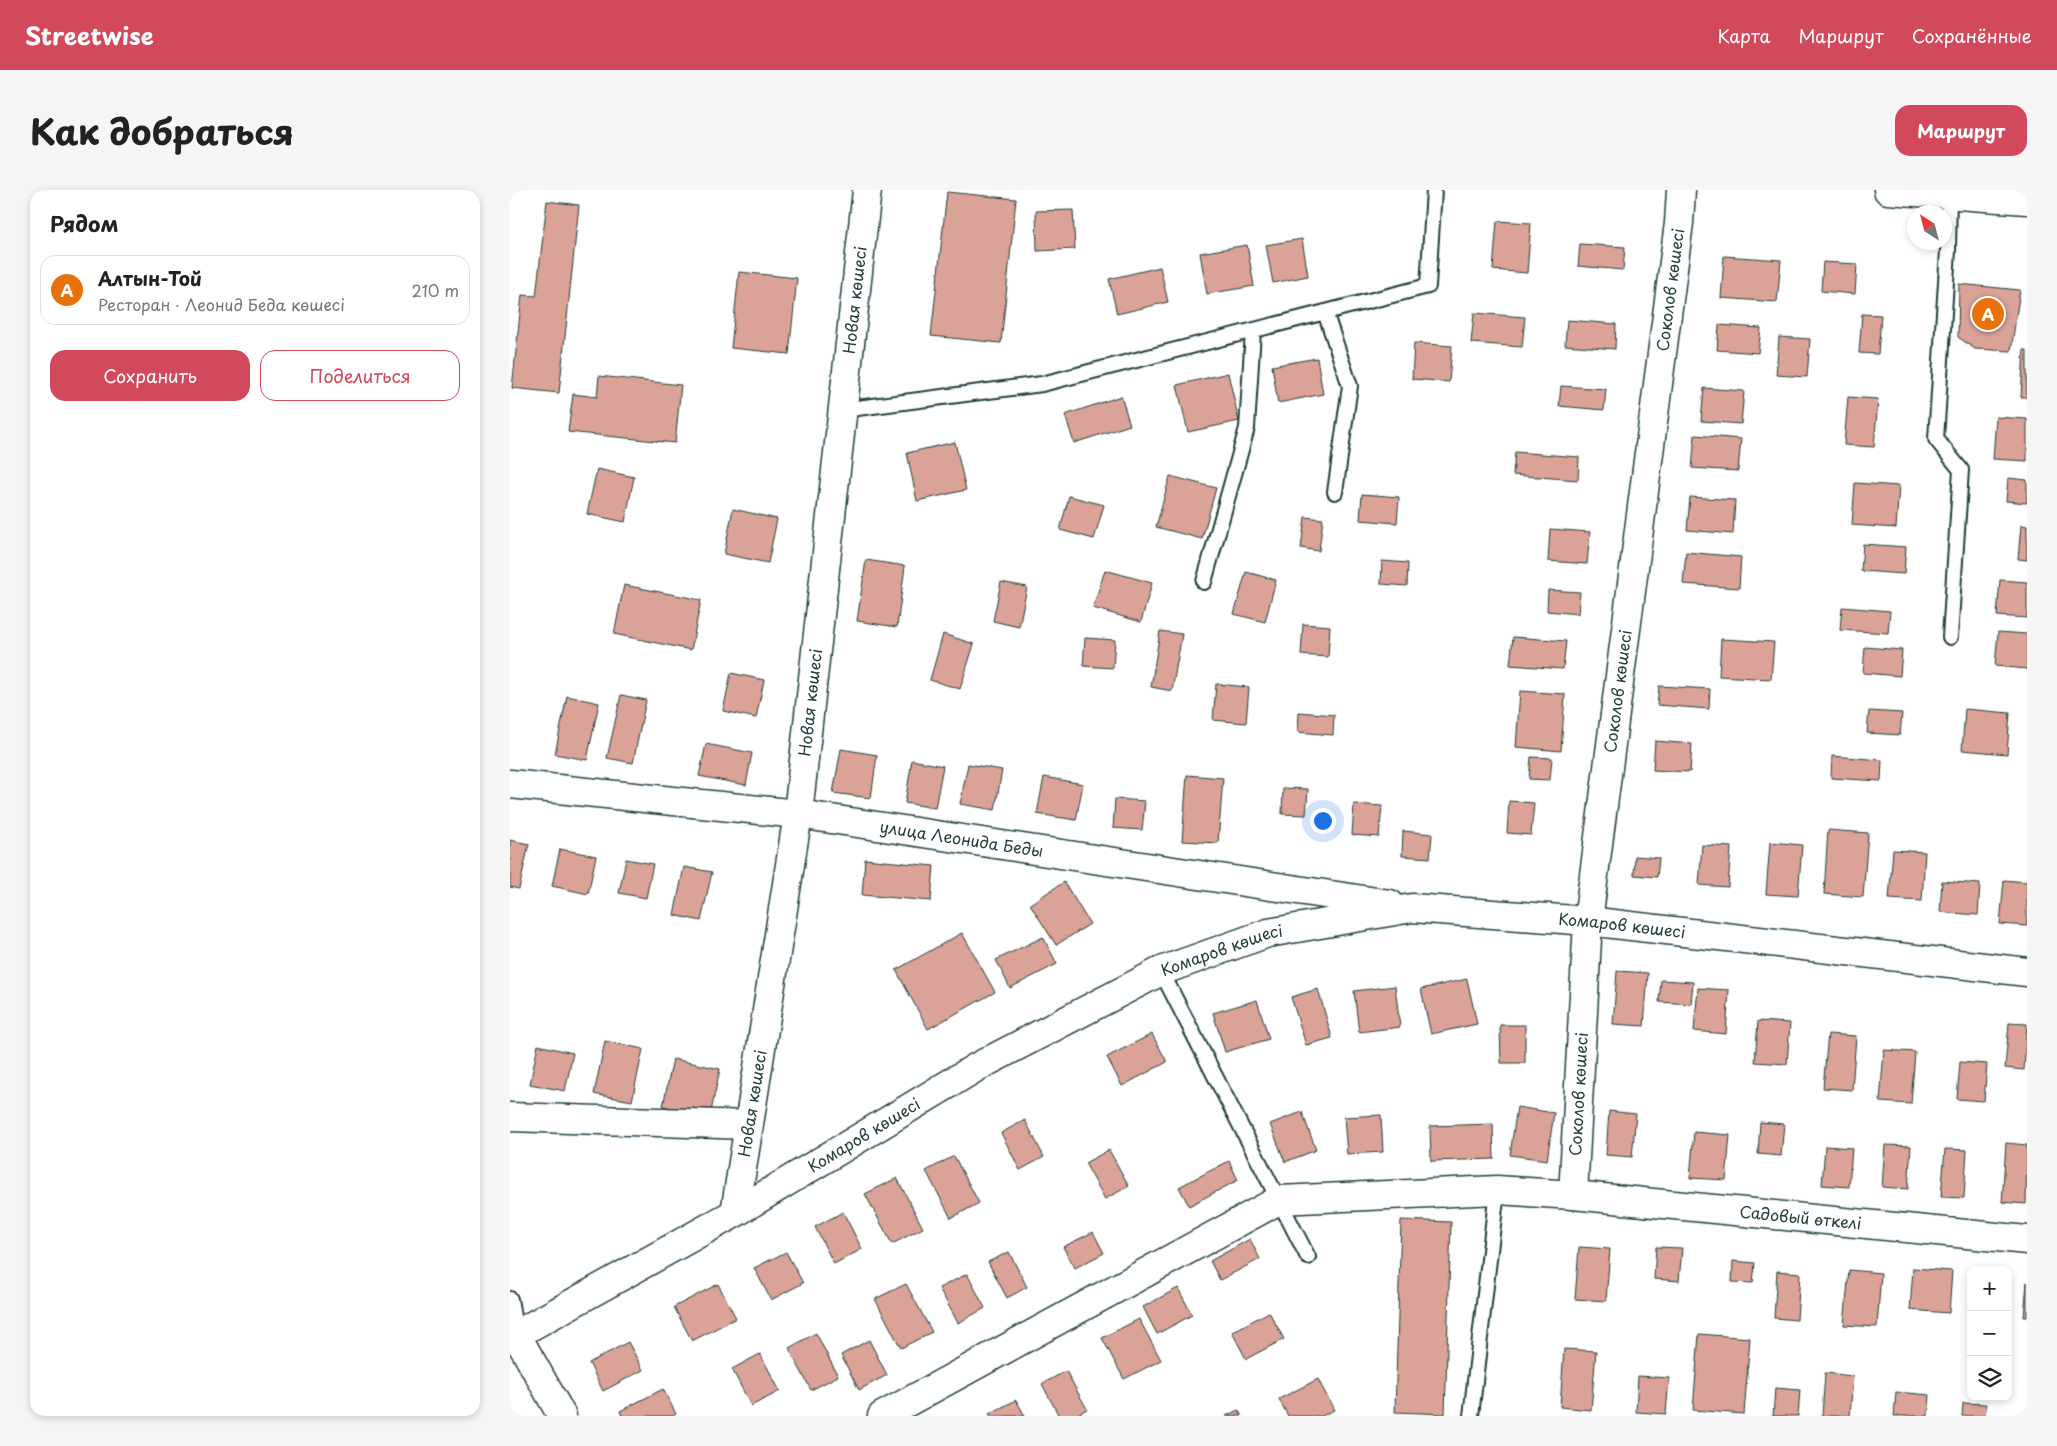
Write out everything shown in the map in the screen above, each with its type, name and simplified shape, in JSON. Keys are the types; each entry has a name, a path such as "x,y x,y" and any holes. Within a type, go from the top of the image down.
{"street":[{"name":"Новая көшесі","path":"735,1213 798,814 867,190"},
{"name":"Соколов көшесі","path":"1573,1195 1588,921 1679,224 1681,190"},
{"path":"1888,190 2027,200"},
{"name":"улица Леонида Беды","path":"510,784 798,814 1412,908"},
{"name":"Комаров көшесі","path":"513,1336 735,1213 977,1067 1161,971 1268,933 1412,908 1588,921 2027,972"},
{"path":"510,1117 748,1125"},
{"name":"Садовый өткелі","path":"1279,1200 1497,1190 1573,1195 2027,1240"},
{"path":"882,1416 1279,1200"},
{"path":"513,1336 562,1416"}],"lane":[{"path":"842,410 1042,384 1428,286 1434,190"},
{"path":"1949,194 1948,250 1936,439 1961,470 1950,637"},
{"path":"1325,312 1350,386 1336,492"},
{"path":"1204,582 1248,428 1253,330"},
{"path":"1161,971 1308,1257"},
{"path":"1471,1416 1497,1190"},
{"path":"510,1299 513,1336"}],"building":[{"path":"947,192 1016,199 1001,343 931,336"},
{"path":"547,201 579,205 559,393 512,388 522,295 536,296"},
{"path":"1073,210 1075,249 1037,251 1036,211"},
{"path":"1497,221 1531,223 1527,273 1493,270"},
{"path":"1302,239 1308,276 1273,283 1266,245"},
{"path":"1580,244 1625,247 1623,270 1578,266"},
{"path":"1247,245 1254,286 1207,294 1200,253"},
{"path":"1724,256 1781,260 1777,302 1721,298"},
{"path":"1823,262 1857,264 1855,294 1821,291"},
{"path":"1160,267 1168,302 1117,314 1109,279"},
{"path":"739,272 797,278 789,354 731,348"},
{"path":"1959,284 2020,290 2011,351 1975,349 1958,337"},
{"path":"1474,313 1525,317 1522,347 1471,343"},
{"path":"1862,314 1881,315 1878,354 1859,353"},
{"path":"1567,320 1616,324 1615,349 1565,345"},
{"path":"1719,325 1761,328 1758,353 1717,350"},
{"path":"1779,337 1810,339 1807,377 1776,375"},
{"path":"1414,343 1452,346 1449,382 1412,379"},
{"path":"2024,350 2027,350 2027,397 2021,397"},
{"path":"1317,358 1323,394 1278,403 1272,366"},
{"path":"1228,373 1239,421 1188,432 1177,385"},
{"path":"599,376 681,385 675,443 568,432 573,394 597,397"},
{"path":"1561,386 1606,389 1604,410 1559,406"},
{"path":"1704,388 1744,391 1741,424 1701,421"},
{"path":"1121,396 1130,425 1074,443 1065,415"},
{"path":"1848,397 1878,399 1874,447 1844,445"},
{"path":"1996,417 2027,419 2027,461 1993,459"},
{"path":"1695,435 1741,439 1738,471 1692,468"},
{"path":"955,442 966,490 917,501 907,453"},
{"path":"1515,452 1579,457 1578,480 1513,475"},
{"path":"597,469 634,477 625,522 587,514"},
{"path":"1170,476 1216,488 1202,539 1156,527"},
{"path":"2008,478 2027,480 2027,503 2006,501"},
{"path":"1855,483 1899,486 1896,528 1852,525"},
{"path":"1362,494 1399,497 1397,523 1360,520"},
{"path":"1069,496 1104,505 1094,539 1060,530"},
{"path":"1690,497 1735,500 1733,534 1687,530"},
{"path":"733,509 777,519 768,563 724,554"},
{"path":"1305,517 1323,519 1319,551 1301,548"},
{"path":"2021,525 2027,526 2027,560 2018,559"},
{"path":"1550,529 1590,532 1587,564 1548,561"},
{"path":"1863,544 1906,547 1904,574 1861,571"},
{"path":"1686,552 1741,557 1739,588 1683,584"},
{"path":"866,560 905,566 897,627 857,621"},
{"path":"1382,561 1408,563 1407,586 1381,584"},
{"path":"1105,570 1152,583 1141,622 1093,608"},
{"path":"1246,572 1276,580 1265,622 1234,614"},
{"path":"2000,580 2027,582 2027,618 1997,616"},
{"path":"1001,582 1027,587 1019,627 993,621"},
{"path":"624,585 701,600 691,650 614,634"},
{"path":"1548,590 1580,592 1578,614 1547,611"},
{"path":"1842,607 1890,611 1888,633 1840,630"},
{"path":"1303,624 1330,626 1328,657 1301,655"},
{"path":"1160,631 1182,634 1172,691 1151,687"},
{"path":"1998,632 2027,634 2027,669 1995,666"},
{"path":"943,634 974,644 960,689 930,680"},
{"path":"1513,637 1566,641 1563,669 1510,665"},
{"path":"1085,638 1115,640 1113,668 1083,666"},
{"path":"1721,639 1774,642 1771,679 1719,676"},
{"path":"1865,647 1902,650 1900,676 1863,673"},
{"path":"731,673 764,680 756,718 723,711"},
{"path":"1216,684 1249,687 1246,723 1213,720"},
{"path":"1659,686 1710,689 1709,709 1657,705"},
{"path":"1520,691 1565,694 1561,751 1516,747"},
{"path":"621,695 646,700 633,763 607,758"},
{"path":"567,696 599,703 587,760 555,754"},
{"path":"1965,709 2010,713 2007,754 1962,750"},
{"path":"1869,711 1902,713 1900,735 1867,733"},
{"path":"1299,712 1334,715 1333,735 1298,732"},
{"path":"1655,741 1692,744 1690,772 1653,770"},
{"path":"706,744 752,753 746,785 699,776"},
{"path":"841,749 877,755 871,798 833,793"},
{"path":"1832,756 1882,760 1881,781 1831,778"},
{"path":"1531,757 1552,758 1550,780 1529,779"},
{"path":"912,760 943,766 935,808 905,803"},
{"path":"968,764 1002,770 995,810 960,804"},
{"path":"1187,775 1223,778 1218,843 1182,841"},
{"path":"1044,777 1083,784 1076,820 1037,814"},
{"path":"1283,788 1308,789 1306,815 1282,814"},
{"path":"1115,799 1145,801 1142,830 1113,828"},
{"path":"1509,801 1534,803 1531,835 1507,833"},
{"path":"1354,804 1382,806 1379,837 1352,835"},
{"path":"1828,830 1868,833 1863,897 1824,894"},
{"path":"1403,831 1432,834 1430,858 1402,856"},
{"path":"510,840 529,844 519,889 510,887"},
{"path":"1770,842 1802,845 1798,896 1766,894"},
{"path":"1702,845 1731,847 1728,887 1699,885"},
{"path":"560,849 596,856 588,894 552,886"},
{"path":"1893,850 1925,852 1922,901 1889,899"},
{"path":"1635,856 1659,858 1657,877 1634,875"},
{"path":"626,859 653,864 646,898 619,893"},
{"path":"865,859 934,866 931,901 862,895"},
{"path":"684,867 712,872 701,921 674,915"},
{"path":"2004,880 2027,882 2027,926 2000,924"},
{"path":"1942,881 1980,884 1978,915 1940,912"},
{"path":"1064,882 1090,924 1056,945 1030,904"},
{"path":"962,933 995,992 928,1029 896,970"},
{"path":"1043,937 1057,964 1010,988 996,960"},
{"path":"1617,971 1648,973 1644,1026 1613,1024"},
{"path":"1467,979 1477,1024 1431,1034 1421,989"},
{"path":"1661,980 1693,982 1691,1004 1659,1002"},
{"path":"1395,986 1400,1027 1359,1032 1354,991"},
{"path":"1698,988 1729,990 1726,1034 1694,1031"},
{"path":"1318,989 1332,1038 1306,1045 1291,997"},
{"path":"1257,1000 1269,1039 1225,1052 1213,1013"},
{"path":"1758,1021 1790,1023 1787,1064 1755,1062"},
{"path":"2009,1023 2027,1024 2024,1070 2005,1068"},
{"path":"1500,1025 1525,1025 1525,1063 1501,1063"},
{"path":"1152,1034 1167,1062 1122,1086 1107,1057"},
{"path":"1828,1034 1856,1036 1852,1090 1823,1088"},
{"path":"605,1041 643,1049 632,1101 594,1094"},
{"path":"538,1045 573,1053 565,1091 530,1084"},
{"path":"1884,1050 1915,1052 1911,1104 1880,1102"},
{"path":"673,1059 720,1069 710,1116 663,1106"},
{"path":"1960,1062 1987,1064 1984,1101 1957,1099"},
{"path":"1517,1107 1554,1113 1547,1160 1510,1155"},
{"path":"1609,1111 1636,1114 1632,1157 1606,1155"},
{"path":"1302,1112 1316,1150 1285,1162 1270,1124"},
{"path":"1381,1115 1383,1152 1347,1154 1344,1117"},
{"path":"1025,1120 1044,1157 1020,1170 1001,1133"},
{"path":"1760,1122 1784,1124 1781,1156 1758,1154"},
{"path":"1493,1124 1494,1159 1431,1161 1430,1126"},
{"path":"1694,1132 1730,1135 1726,1180 1690,1178"},
{"path":"2006,1143 2027,1145 2026,1204 2002,1202"},
{"path":"1885,1145 1911,1146 1908,1189 1882,1187"},
{"path":"1825,1146 1852,1148 1849,1187 1822,1185"},
{"path":"1945,1149 1967,1150 1964,1198 1941,1197"},
{"path":"1109,1150 1129,1186 1105,1199 1085,1163"},
{"path":"954,1156 979,1203 951,1218 926,1171"},
{"path":"1229,1161 1238,1180 1189,1206 1179,1187"},
{"path":"897,1178 923,1228 892,1244 865,1194"},
{"path":"843,1212 862,1249 834,1264 815,1227"},
{"path":"1401,1220 1451,1222 1445,1414 1395,1412"},
{"path":"1093,1232 1104,1253 1075,1268 1063,1247"},
{"path":"1250,1239 1260,1259 1220,1280 1210,1261"},
{"path":"1579,1247 1610,1249 1606,1301 1575,1299"},
{"path":"1656,1247 1682,1248 1679,1281 1654,1279"},
{"path":"786,1252 803,1283 771,1300 754,1268"},
{"path":"1009,1252 1027,1287 1007,1298 988,1262"},
{"path":"1733,1261 1755,1263 1753,1283 1732,1282"},
{"path":"1913,1268 1952,1271 1949,1313 1910,1310"},
{"path":"1849,1270 1881,1273 1877,1327 1844,1325"},
{"path":"1777,1271 1800,1273 1797,1320 1774,1318"},
{"path":"967,1274 985,1308 958,1323 939,1288"},
{"path":"2027,1282 2027,1317 2024,1317"},
{"path":"718,1284 736,1318 692,1341 674,1307"},
{"path":"906,1284 932,1332 901,1348 875,1299"},
{"path":"1178,1288 1192,1315 1157,1334 1143,1307"},
{"path":"1269,1312 1284,1339 1246,1359 1232,1332"},
{"path":"1139,1319 1161,1360 1124,1379 1102,1338"},
{"path":"816,1333 838,1376 811,1390 789,1348"},
{"path":"1699,1334 1750,1338 1744,1414 1693,1410"},
{"path":"869,1340 887,1375 859,1390 841,1355"},
{"path":"628,1342 643,1370 603,1391 589,1363"},
{"path":"1564,1349 1596,1351 1591,1410 1560,1407"},
{"path":"760,1354 780,1391 751,1406 732,1369"},
{"path":"1066,1371 1087,1409 1074,1416 1059,1416 1042,1384"},
{"path":"1825,1373 1853,1376 1850,1416 1822,1416"},
{"path":"1638,1376 1669,1378 1666,1414 1636,1412"},
{"path":"1318,1379 1334,1410 1322,1416 1288,1416 1279,1399"},
{"path":"1775,1388 1800,1390 1798,1416 1773,1416"},
{"path":"663,1389 676,1414 672,1416 622,1416 620,1411"},
{"path":"1896,1392 1930,1395 1928,1416 1894,1416"},
{"path":"1016,1400 1025,1416 991,1416 989,1414"},
{"path":"1963,1403 1986,1404 1985,1416 1962,1416"},
{"path":"1238,1410 1242,1416 1226,1416"}],"place":[{"name":"Алтын-Той","path":"1988,314"}]}
